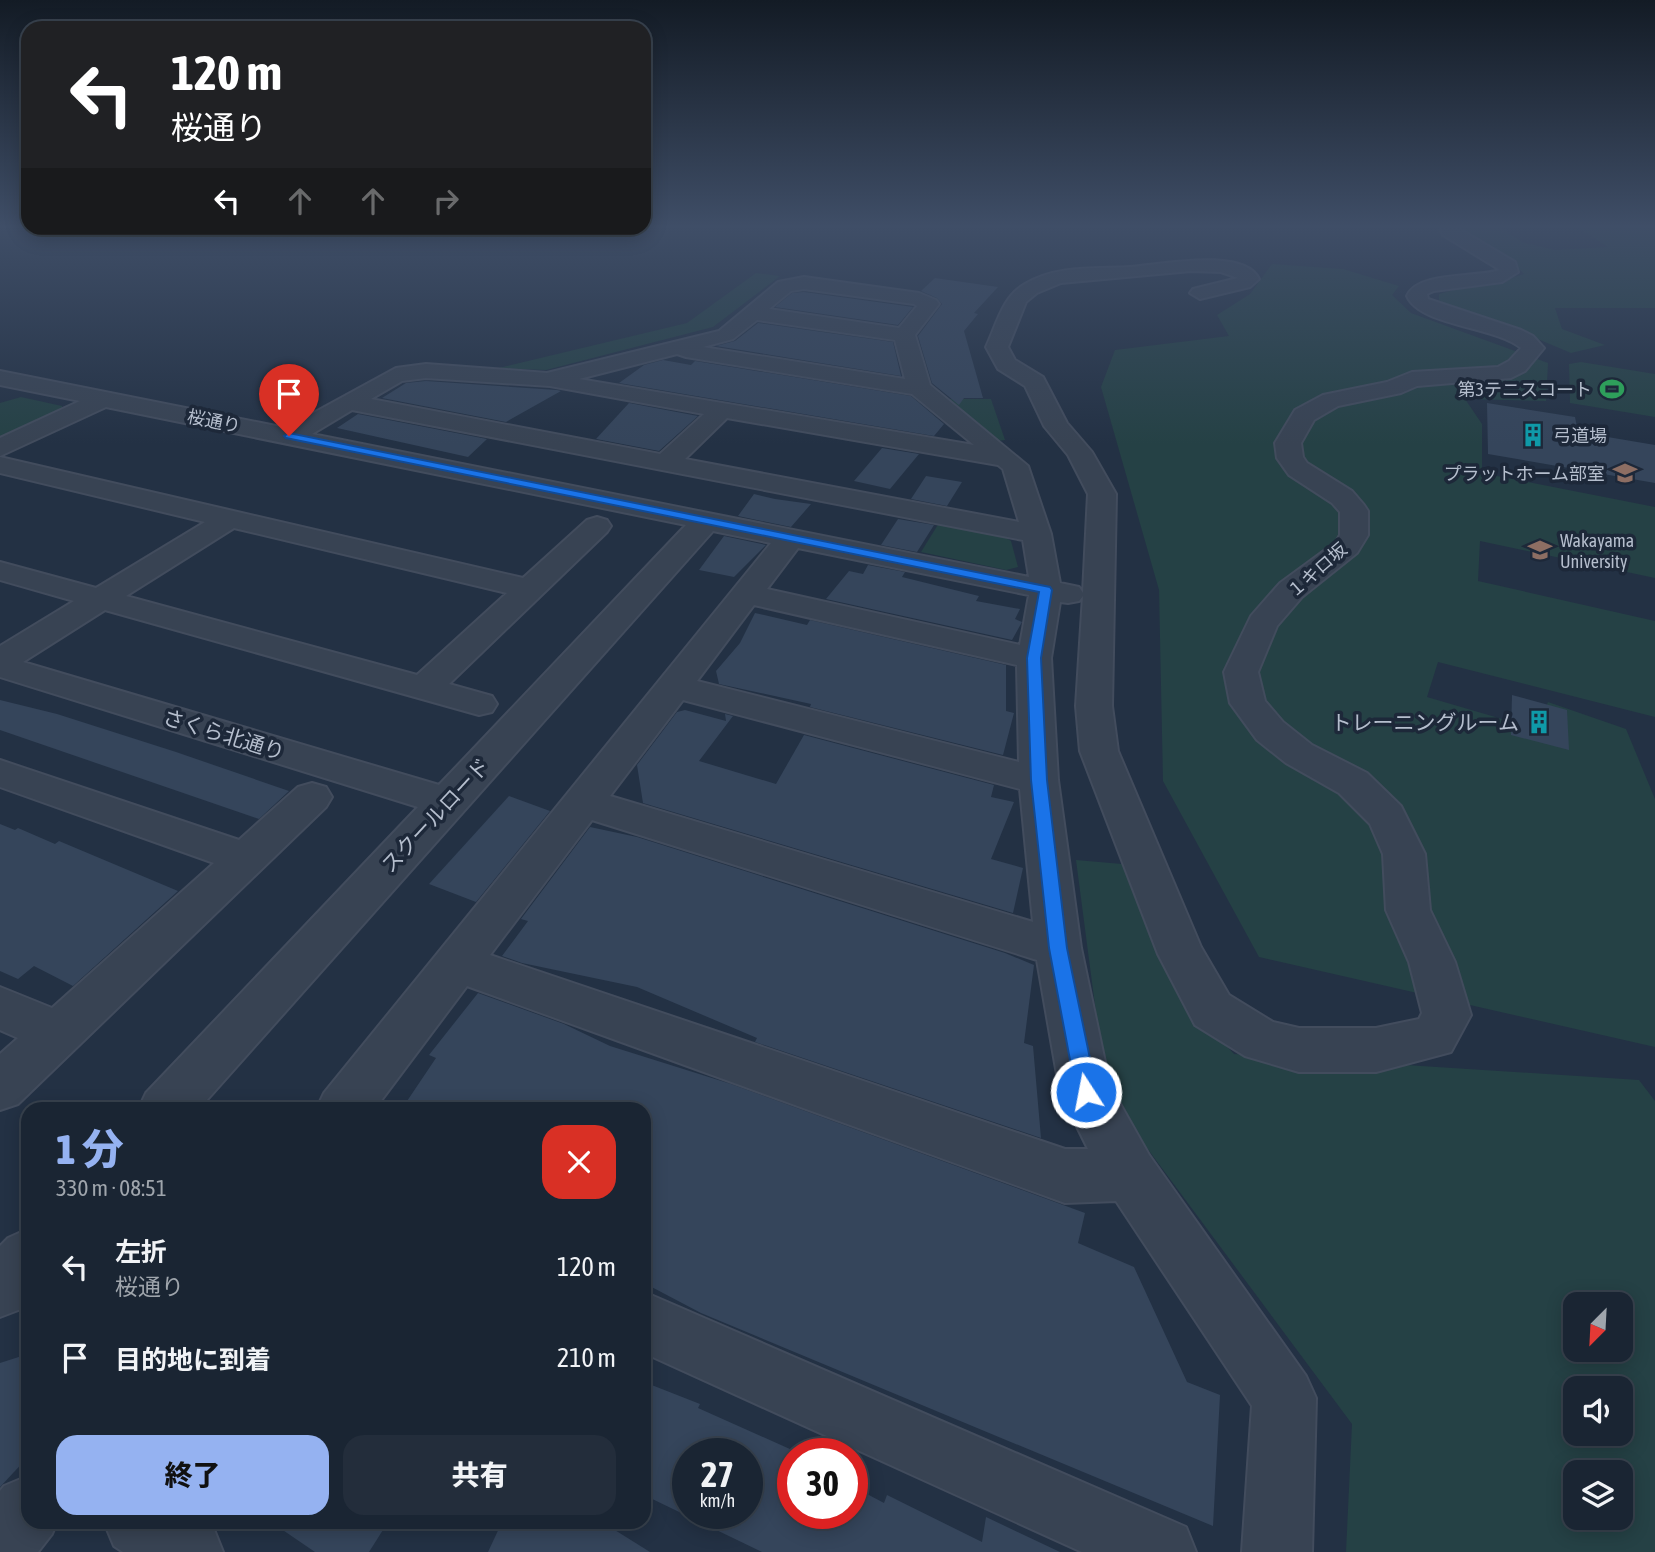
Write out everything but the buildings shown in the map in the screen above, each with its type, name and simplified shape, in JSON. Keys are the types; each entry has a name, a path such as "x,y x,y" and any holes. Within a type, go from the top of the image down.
{"street":[{"path":"547,380 726,335 769,299"},
{"path":"904,335 929,304 920,299"},
{"path":"1017,299 1012,305 1011,319 997,347 1006,363 1035,382 1056,426 1079,452 1102,494 1100,599"},
{"name":"１キロ坂","path":"1100,599 1094,706 1099,751 1181,954 1212,1010 1262,1041 1299,1051 1376,1050 1434,1037 1447,1015 1432,962 1408,910 1404,854 1387,816 1353,783 1299,754 1270,731 1248,703 1241,672 1262,623 1291,590 1347,547 1354,535 1354,511 1342,497 1298,470 1290,458 1288,443 1304,415 1331,400 1393,388 1412,379 1503,373 1517,366 1533,348 1520,336 1449,317 1420,303 1418,299"},
{"path":"753,313 904,335"},
{"path":"904,335 919,388"},
{"path":"669,348 919,388 1015,466 1037,534 1046,590 1034,658 1039,780 1058,948 1086,1092 1130,1174 1284,1398 1278,1552"},
{"path":"289,436 396,375 426,371 547,380 1005,458"},
{"name":"桜通り","path":"0,378 1100,599"},
{"path":"0,394 25,383"},
{"path":"0,448 103,399"},
{"path":"348,402 1037,534"},
{"path":"665,463 722,410"},
{"path":"0,466 226,521 528,589"},
{"name":"スクールロード","path":"171,1102 707,520"},
{"path":"0,664 100,598 226,521"},
{"path":"424,688 597,526"},
{"path":"348,1102 791,537"},
{"path":"0,571 479,704"},
{"path":"747,594 1034,658"},
{"name":"さくら北通り","path":"0,664 447,802"},
{"path":"672,686 1039,780"},
{"path":"0,773 246,858"},
{"path":"0,1087 312,797"},
{"path":"582,802 1058,948"},
{"path":"456,963 1065,1176 1130,1174"},
{"path":"0,1008 58,1033"},
{"path":"0,1288 21,1266"},
{"path":"651,1325 1161,1552"},
{"path":"0,1545 21,1519"},
{"path":"150,1529 188,1552"}],"green space":[{"path":"720,299 749,299 713,327 546,370 499,368 687,323"},
{"path":"1241,299 1397,299 1411,313 1548,363 1546,401 1465,399 1482,424 1482,473 1655,507 1655,578 1480,541 1478,581 1655,621 1655,717 1438,662 1427,697 1536,729 1548,702 1626,729 1655,799 1655,1047 1259,957 1163,781 1159,590 1101,387 1115,350 1229,336 1217,315"},
{"path":"1439,299 1655,299 1655,308 1555,308 1562,329 1605,345 1571,353 1514,329 1465,316 1439,302"},
{"name":"第3テニスコート","path":"1581,362 1655,374 1655,417 1570,403 1569,364"},
{"path":"21,397 62,406 62,410 0,438 0,403"},
{"path":"944,399 991,399 1005,440 997,441"},
{"path":"939,523 1003,536 1011,541 1018,567 1006,570 921,552"},
{"path":"1076,860 1122,864 1191,1008 1234,1054 1639,1080 1655,1101 1655,1552 1346,1552 1352,1424 1141,1140 1104,1074"}],"place":[{"name":"第3テニスコート","path":"1612,389"},
{"name":"弓道場","path":"1533,435"},
{"name":"プラットホーム部室","path":"1625,473"},
{"name":"Wakayama University","path":"1540,550"},
{"name":"トレーニングルーム","path":"1539,722"}],"route":[{"path":"289,436 1046,590 1034,658 1039,780 1058,948 1086,1092"}]}
